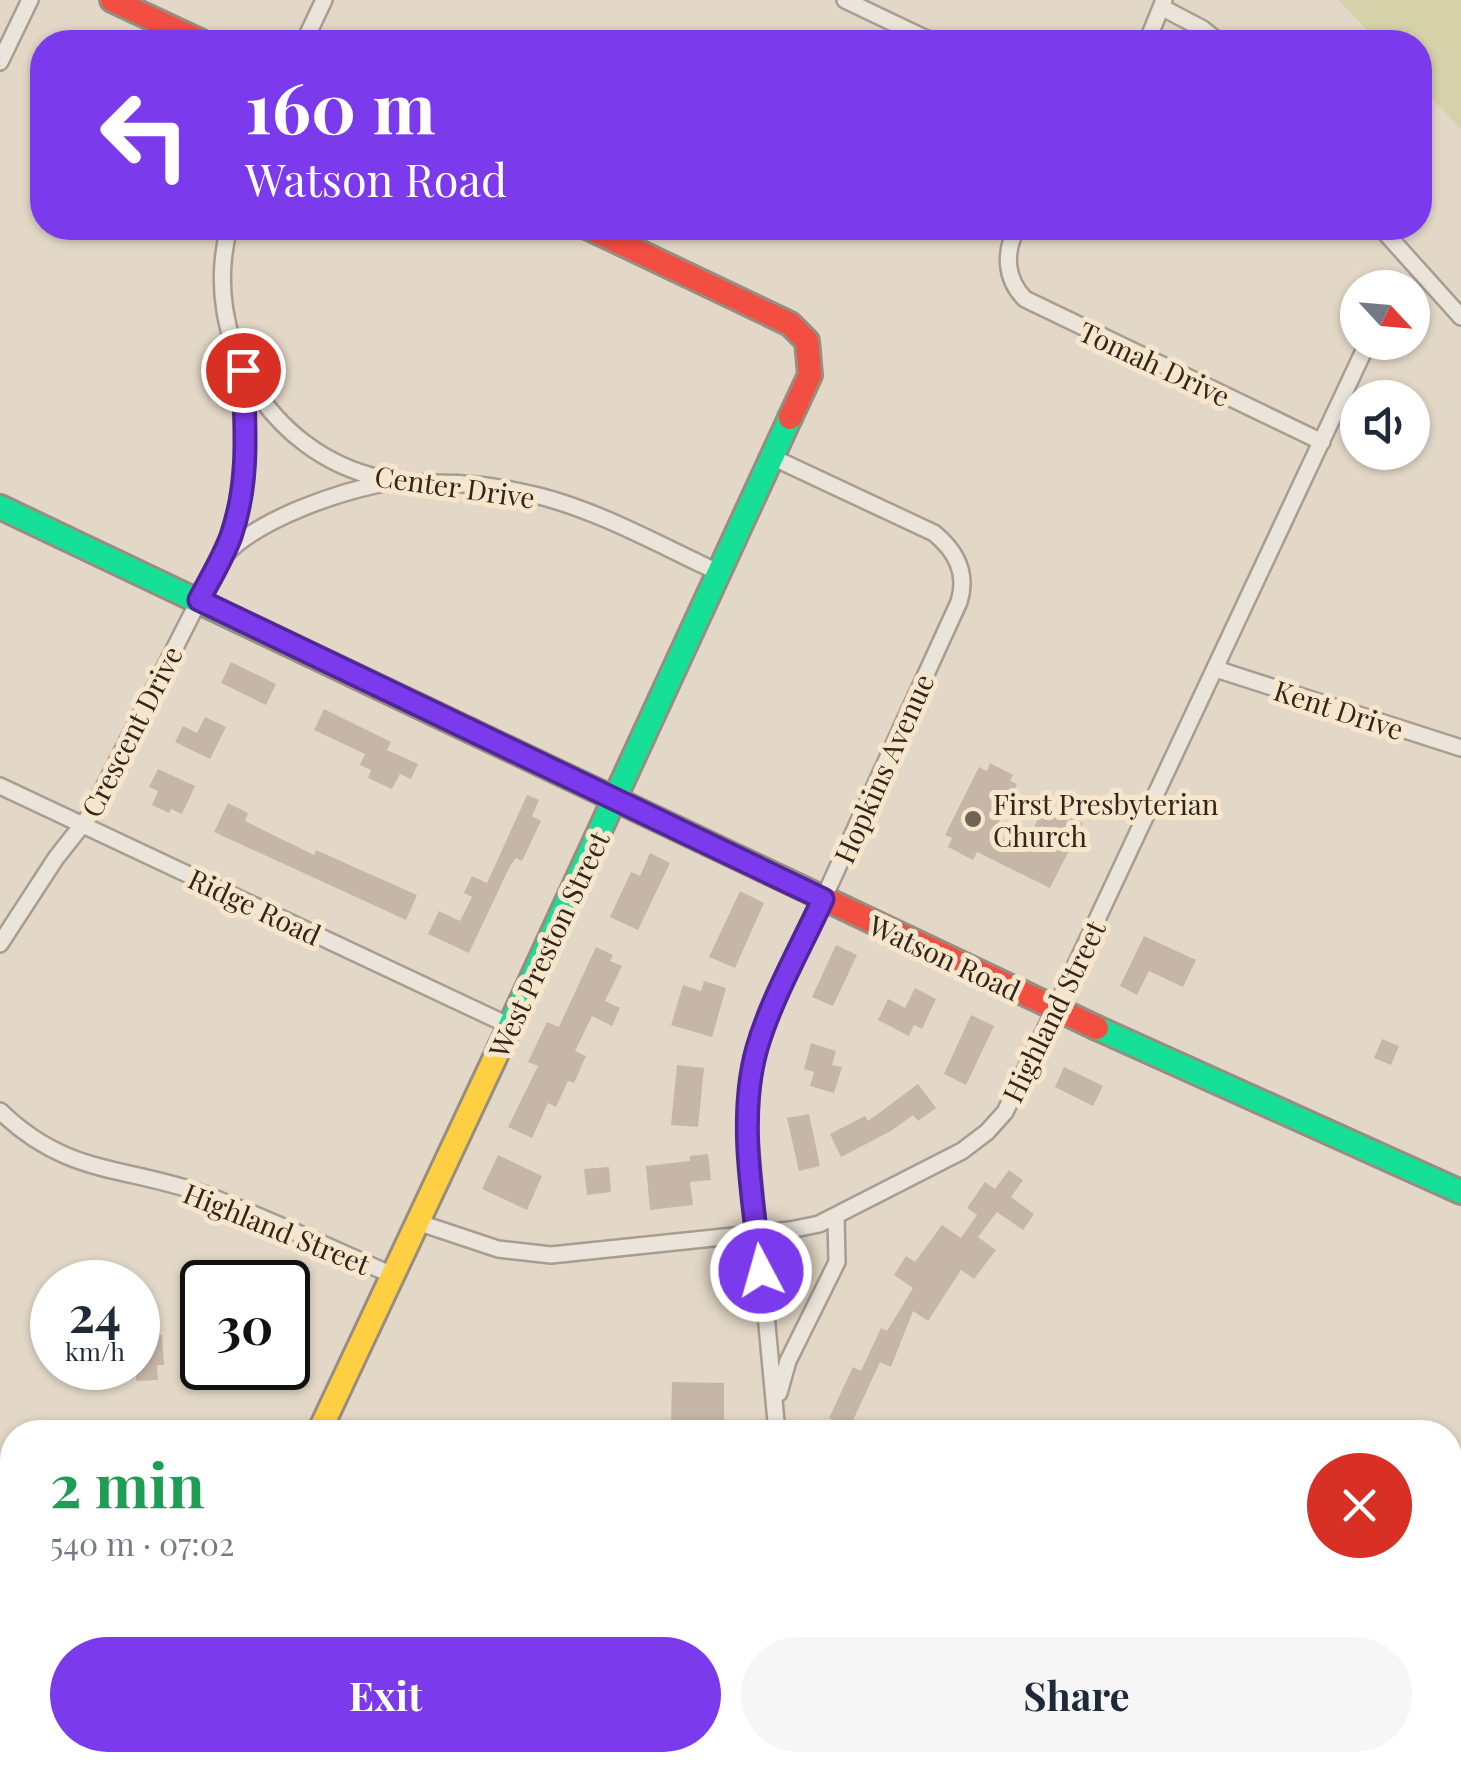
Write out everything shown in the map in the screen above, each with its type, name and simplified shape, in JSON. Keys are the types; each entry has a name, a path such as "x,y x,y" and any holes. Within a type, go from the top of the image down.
{"street":[{"path":"0,62 30,0"},
{"path":"112,0 176,30"},
{"path":"310,30 324,0"},
{"path":"845,0 908,30"},
{"path":"1152,30 1164,4 1203,30"},
{"name":"Center Drive","path":"226,240 223,305 243,370 264,404 301,440 343,466 396,482 498,487 544,497 610,522 720,574"},
{"name":"West Preston Street","path":"324,1420 810,376 807,341 790,324 614,240"},
{"name":"Tomah Drive","path":"1012,240 1008,266 1015,288 1038,307 1322,442"},
{"path":"1388,240 1408,270"},
{"path":"1430,293 1461,317"},
{"name":"Highland Street","path":"417,1222 486,1246 538,1255 584,1254 790,1230 836,1218 962,1151 987,1132 1004,1112 1056,1009 1360,360"},
{"name":"Crescent Drive","path":"0,944 56,858 84,825 232,535 244,482 243,370"},
{"name":"Hopkins Avenue","path":"774,458 934,533 954,553 962,572 958,602 762,1033 752,1073 748,1122 777,1420"},
{"name":"Crescent Drive","path":"219,562 249,535 282,518 354,491 396,482"},
{"name":"Watson Road","path":"0,506 1056,1009 1461,1192"},
{"name":"Kent Drive","path":"1216,669 1461,748"},
{"name":"Ridge Road","path":"0,786 510,1026"},
{"name":"Highland Street","path":"0,1111 29,1136 61,1155 208,1196 392,1274"},
{"name":"Hopkins Avenue","path":"777,1420 788,1361 837,1262 836,1218"}],"shaded area":[{"path":"1338,0 1461,0 1461,129 1432,99 1432,30 1367,30"}],"building":[{"path":"231,662 276,684 266,705 221,683"},
{"path":"324,709 391,742 387,750 418,764 411,779 400,774 392,789 368,778 371,770 360,765 365,754 314,730"},
{"path":"205,717 226,727 210,759 175,742 183,726 197,733"},
{"path":"990,763 1013,775 1010,781 1017,784 993,834 1023,849 1045,805 1083,823 1050,888 977,852 973,860 948,847 952,838 945,835 979,767 987,771"},
{"path":"158,769 195,786 182,814 152,805 158,791 149,787"},
{"path":"527,795 539,800 532,816 541,821 522,861 516,858 510,866 469,953 428,934 439,911 460,921 472,897 464,893 472,876 487,883"},
{"path":"228,803 248,813 245,821 314,855 316,850 417,895 406,920 214,832"},
{"path":"650,853 670,863 638,930 610,917 631,872 640,876"},
{"path":"740,891 764,903 735,968 709,957"},
{"path":"1144,936 1196,960 1183,987 1149,971 1137,995 1120,986"},
{"path":"836,945 857,955 833,1006 812,997"},
{"path":"596,947 613,955 610,961 622,966 605,1001 620,1008 612,1026 592,1016 575,1051 586,1056 574,1083 568,1081 556,1107 548,1103 532,1138 508,1127 538,1066 528,1062 547,1022 559,1027"},
{"path":"704,981 726,988 712,1037 671,1025 683,985 701,991"},
{"path":"915,988 936,999 922,1029 914,1025 909,1036 878,1020 888,999 905,1008"},
{"path":"971,1015 994,1026 966,1085 944,1074"},
{"path":"1382,1039 1399,1046 1391,1065 1374,1058"},
{"path":"811,1043 836,1051 832,1065 842,1067 834,1093 810,1086 814,1072 804,1069"},
{"path":"677,1065 704,1068 698,1127 671,1125"},
{"path":"1064,1067 1103,1086 1093,1106 1055,1087"},
{"path":"918,1084 936,1108 918,1121 913,1115 841,1157 830,1134 865,1116 868,1121"},
{"path":"809,1114 820,1166 799,1171 787,1118"},
{"path":"708,1154 711,1180 690,1182 693,1205 650,1210 646,1166 690,1161 690,1156"},
{"path":"498,1155 542,1176 527,1210 482,1189"},
{"path":"609,1167 611,1192 587,1195 584,1169"},
{"path":"1009,1170 1023,1180 1011,1197 1034,1214 1023,1230 997,1212 978,1237 996,1250 974,1279 961,1270 928,1321 913,1311 891,1367 880,1362 853,1420 829,1418 853,1367 861,1371 881,1328 887,1331 913,1288 894,1275 906,1256 915,1262 942,1225 961,1238 977,1215 967,1208 985,1182 995,1189"},
{"path":"162,1335 164,1365 160,1365"},
{"path":"672,1382 724,1383 724,1420 671,1420"}],"traffic: fast":[{"path":"500,1047 790,418"},
{"path":"0,507 471,731"},
{"path":"1097,1028 1461,1192"}],"traffic: slow":[{"path":"325,1420 500,1047"}],"traffic: jam":[{"path":"112,0 176,30"},
{"path":"614,240 790,324 807,341 810,375 790,418"},
{"path":"471,731 1097,1028"}],"place":[{"name":"First Presbyterian Church","path":"973,819"}],"route":[{"path":"243,370 246,438 241,498 232,535 199,600 823,899 762,1033 752,1073 748,1122 761,1271"}]}
